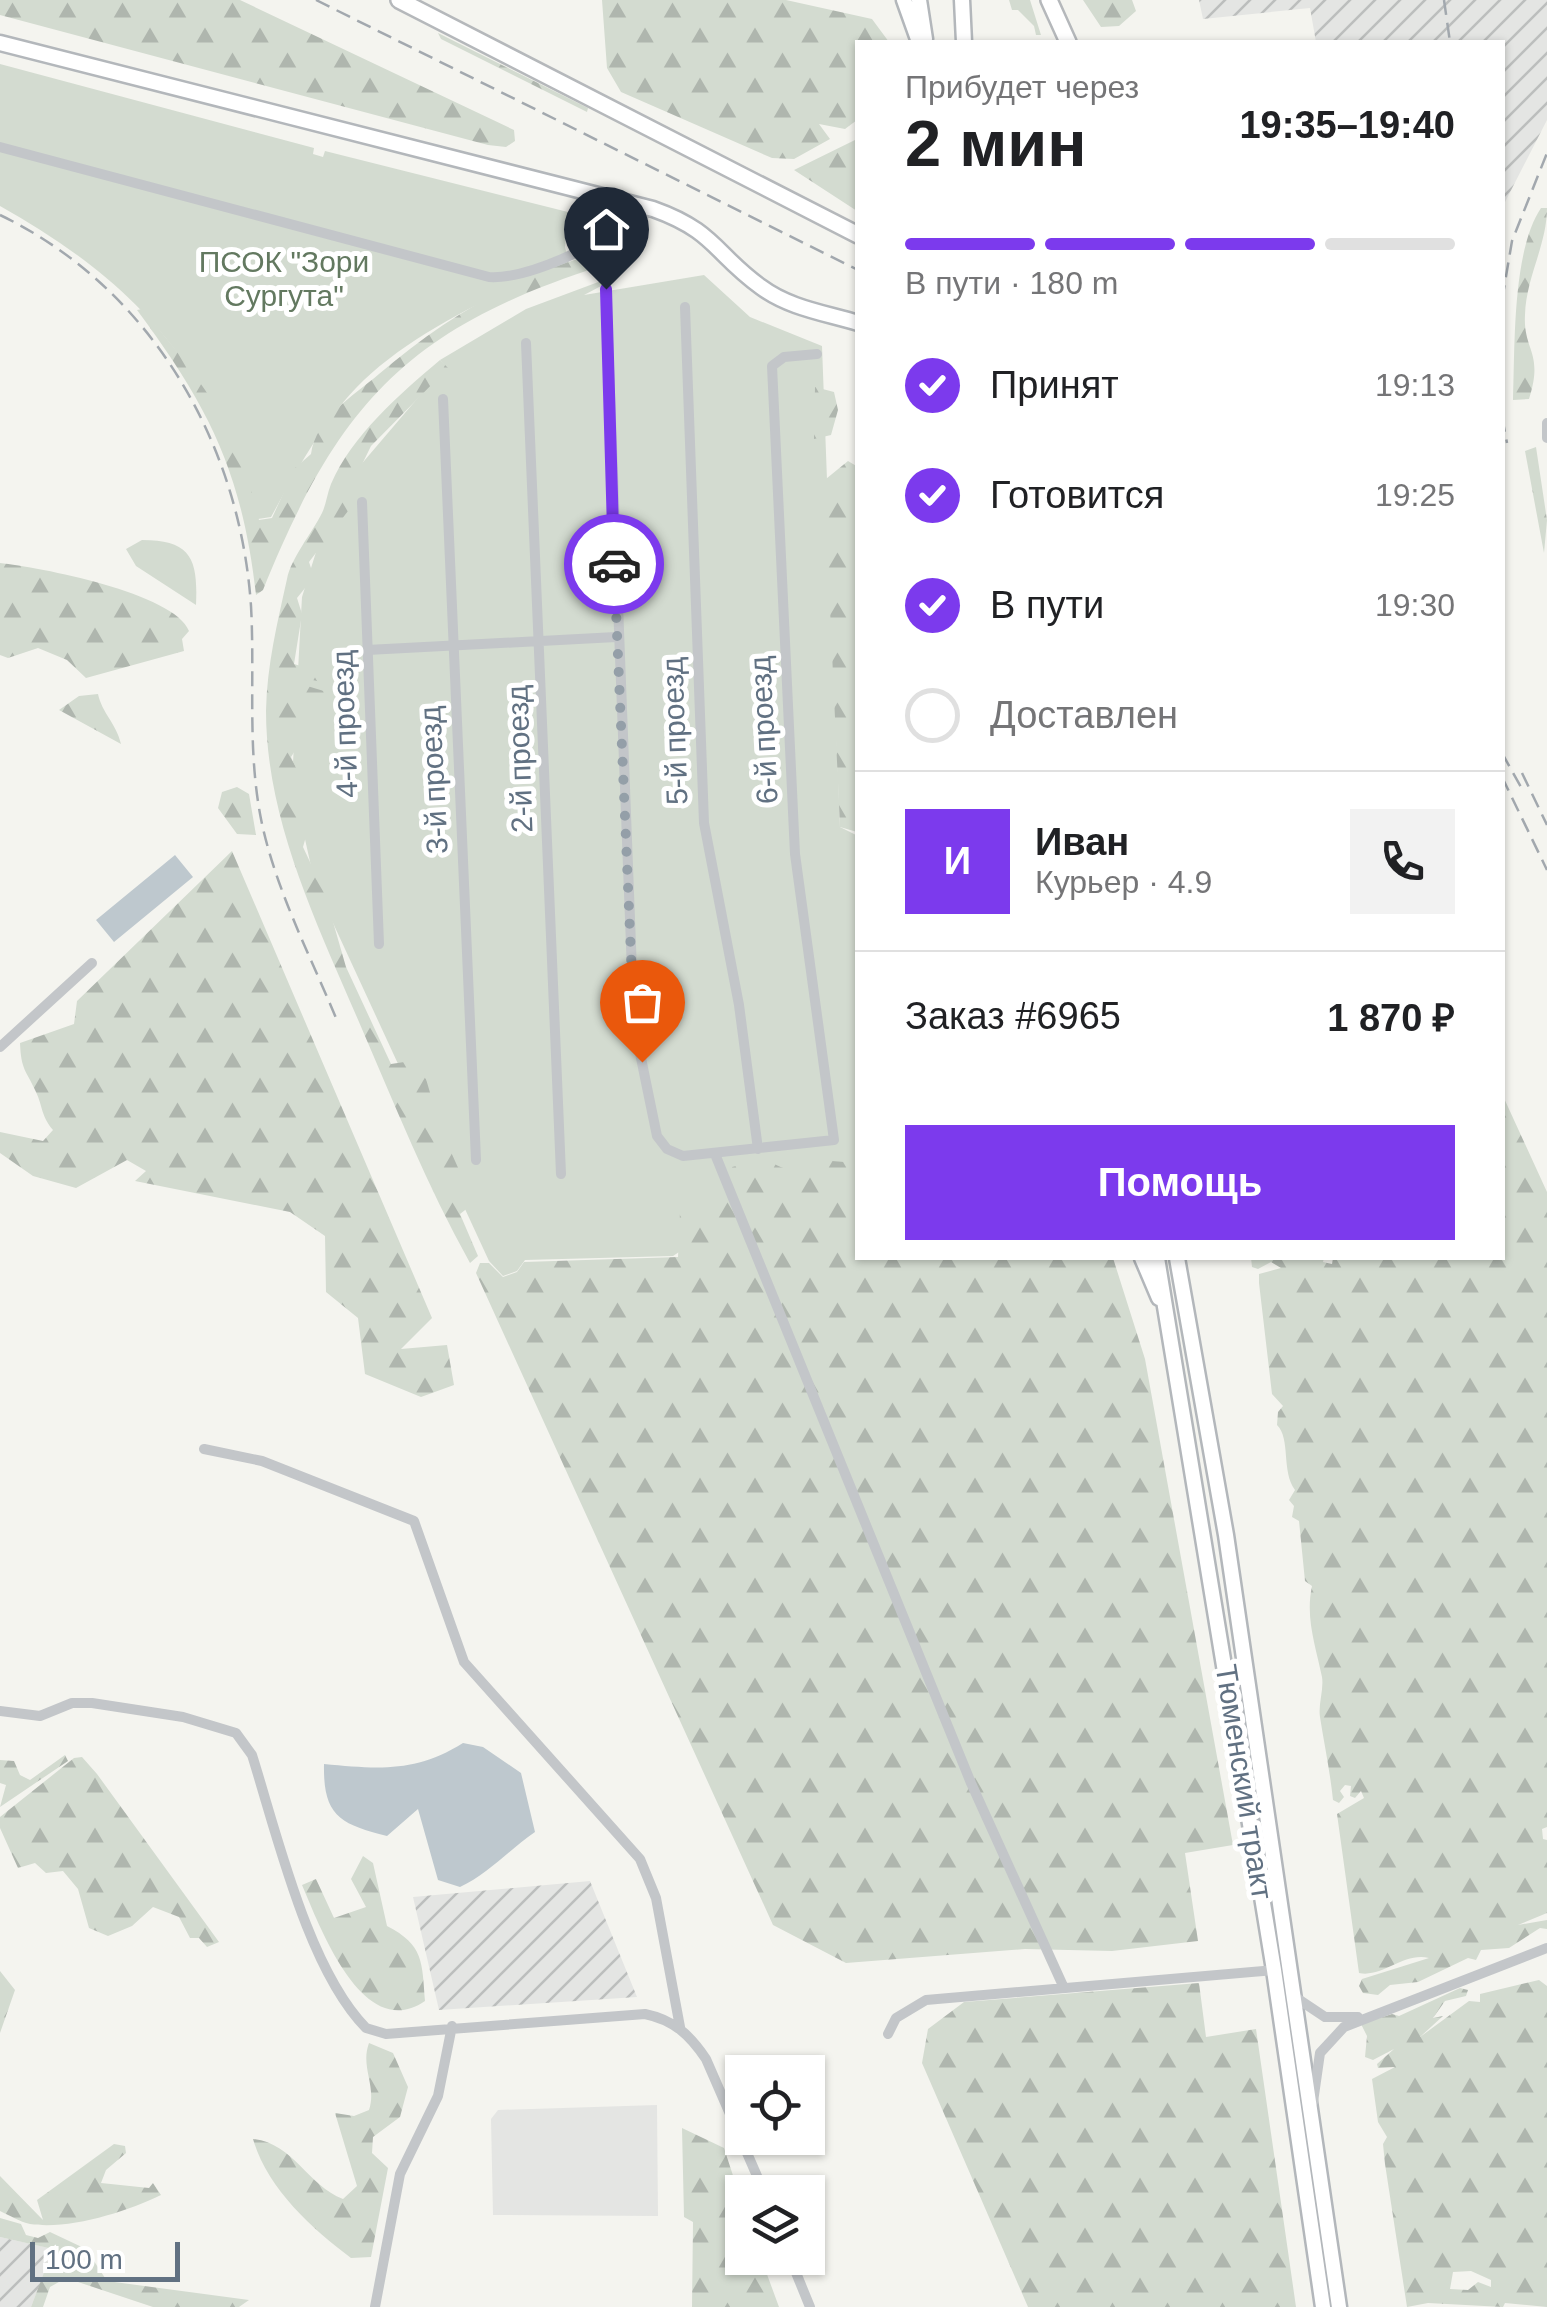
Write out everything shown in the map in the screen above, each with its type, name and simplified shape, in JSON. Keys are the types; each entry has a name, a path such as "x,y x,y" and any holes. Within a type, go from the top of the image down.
{"highway":[{"path":"398,0 855,233"},
{"path":"1050,0 1067,40"}],"main road":[{"path":"904,0 917,40"},
{"path":"919,0 926,40"},
{"path":"962,0 964,40"},
{"path":"0,43 653,209 683,220 712,238 743,273 771,294 855,321"},
{"path":"835,316 855,331"},
{"path":"1143,1260 1174,1339"},
{"name":"Тюменский тракт","path":"1157,1260 1174,1339 1274,1970 1323,2307"},
{"name":"Тюменский тракт","path":"1180,1260 1339,2307"}],"street":[{"path":"0,147 505,278 612,235 653,209"},
{"path":"606,289 616,637 634,1024 657,1136 667,1149 683,1156 758,1149"},
{"name":"5-й проезд","path":"686,306 704,823 739,1005 758,1149"},
{"name":"2-й проезд","path":"526,343 541,638 550,981 562,1174"},
{"name":"6-й проезд","path":"758,1149 834,1140 795,854 772,366 784,357 818,354"},
{"name":"3-й проезд","path":"443,398 476,1160"},
{"path":"1547,423 1547,438"},
{"name":"4-й проезд","path":"362,502 380,944"},
{"path":"367,650 616,637"},
{"path":"0,1047 92,963"},
{"path":"715,1154 971,1783 1037,1938 1064,1988"},
{"path":"204,1448 262,1461 414,1521 464,1662 640,1859 656,1898 680,2027"},
{"path":"0,1712 40,1716 72,1703 92,1703 183,1718 236,1733 246,1741 252,1755 308,1926 359,2020 371,2031 386,2034 645,2014 680,2027 694,2042 721,2087 757,2175"},
{"path":"1312,2117 1320,2053 1330,2038 1364,2016 1547,1948"},
{"path":"888,2034 896,2018 926,2000 1274,1970"},
{"path":"1295,1997 1325,2017 1364,2016"},
{"path":"376,2307 400,2174 438,2096 452,2026"},
{"path":"797,2275 810,2307"}],"shaded area":[{"path":"1199,0 1547,0 1547,120 1505,202 1505,40 1316,40 1310,8 1203,19"},
{"path":"175,855 193,877 114,942 96,920"},
{"path":"463,1743 483,1747 521,1773 535,1832 460,1887 438,1880 418,1809 387,1836 357,1827 337,1815 331,1806 324,1764 396,1767 429,1760"},
{"path":"590,1881 637,1997 439,2010 413,1897"},
{"path":"657,2105 658,2216 493,2215 491,2119 498,2110"},
{"path":"0,2237 54,2249 31,2307 0,2307"}],"green space":[{"path":"0,0 240,0 514,130 515,141 506,147 488,145 0,15"},
{"path":"602,0 786,0 872,19 888,40 855,40 855,122 845,129 819,124 830,139 794,159 772,158 621,92 607,68"},
{"path":"1009,0 1030,0 1041,35 1036,35 1034,26 1018,10 1012,10"},
{"path":"1083,0 1132,0 1136,11 1119,26 1101,27"},
{"path":"438,33 588,108 587,112 441,39"},
{"name":"ПСОК \"Зори Сургута\"","path":"0,64 314,148 313,154 323,157 325,151 568,212 565,247 569,263 456,316 377,368 331,418 271,517 258,519 206,399 167,340 102,275 53,238 0,206"},
{"path":"855,140 855,210 794,170"},
{"path":"1541,208 1547,208 1546,222 1525,315 1534,361 1533,383 1529,399 1513,400 1520,274 1532,226"},
{"path":"583,257 600,258 601,266 534,290 477,317 429,347 388,382 352,422 320,470 263,590 256,595 242,512 218,443 184,378 137,310 142,309 171,344 223,419 243,460 259,520 272,518 295,468 311,454 320,429 347,399 451,320 528,278"},
{"path":"704,275 750,317 822,346 840,827 855,834 855,1175 750,1205 673,1256 525,1260 517,1271 503,1276 489,1261 315,884 292,781 302,597 321,536 347,481 445,366 440,360 526,309 601,281 603,285 584,295"},
{"path":"440,360 448,368 371,446 350,489 348,511 309,562 314,577 297,598 302,614 294,664 314,670 328,667 322,682 303,678 304,685 327,692 318,701 300,700 303,712 314,716 304,722 307,732 291,757 302,781 297,787 303,799 325,796 332,811 307,833 303,847 325,894 346,967 391,1064 411,1061 426,1079 441,1130 474,1203 460,1214 478,1256 470,1263 412,1144 297,871 275,792 266,711 273,645 289,571 322,513 331,484 364,432"},
{"path":"815,387 834,392 838,410 831,435 814,439"},
{"path":"1536,447 1547,520 1544,553 1525,451"},
{"path":"848,461 855,465 855,831 840,827 828,565 820,532 821,483"},
{"path":"142,540 172,544 188,556 195,576 196,605 136,566 126,549"},
{"path":"0,563 104,584 159,605 178,617 189,631 182,639 184,651 86,678 67,660 38,648 8,658 0,655"},
{"path":"98,694 121,744 59,710 79,696"},
{"path":"237,787 249,794 256,835 237,834 218,808 222,792"},
{"path":"232,851 432,1318 401,1349 447,1345 454,1385 421,1397 365,1374 358,1318 326,1292 325,1236 290,1212 135,1181 146,1171 127,1160 76,1188 33,1176 0,1153 0,1132 43,1141 53,1130 25,1069 20,1043 74,1024 77,1001"},
{"path":"1505,1100 1547,1192 1547,1827 1542,1829 1543,1839 1547,1840 1547,1913 1518,1925 1547,1920 1547,1929 1540,1928 1509,1948 1481,1950 1476,1960 1468,1958 1418,1982 1390,1985 1378,1995 1363,1993 1359,1986 1362,1979 1429,1958 1410,1959 1376,1972 1359,1973 1337,1814 1364,1798 1361,1791 1355,1798 1350,1796 1351,1786 1345,1785 1340,1791 1344,1797 1339,1803 1333,1800 1320,1717 1322,1677 1311,1621 1312,1586 1305,1581 1299,1521 1292,1517 1294,1506 1289,1500 1295,1490 1288,1474 1284,1438 1277,1425 1283,1406 1272,1394 1259,1283 1259,1274 1281,1268 1271,1262 1258,1269 1252,1267 1251,1260 1324,1260 1332,1264 1333,1260 1505,1260"},
{"path":"767,1159 793,1170 819,1160 855,1163 855,1260 1114,1260 1145,1359 1233,1845 1185,1853 1198,1941 1112,1951 1025,1949 846,1963 773,1925 476,1273 480,1263 489,1263 503,1277 517,1272 524,1262 678,1257 680,1212 713,1194 741,1201 732,1167"},
{"path":"65,1755 68,1761 0,1807 6,1785 0,1783 0,1760 14,1761 20,1775 30,1780"},
{"path":"82,1757 219,1942 207,1947 199,1938 190,1938 179,1917 153,1907 132,1926 108,1936 89,1928 78,1889 63,1871 46,1873 35,1863 18,1868 0,1828 0,1817 74,1758"},
{"path":"363,1856 373,1863 387,1926 408,1940 419,1956 425,2001 403,2010 382,2007 347,1975 302,1885 316,1879 334,1918 366,1907 351,1879"},
{"path":"0,1971 15,1990 0,2033"},
{"path":"1539,1980 1547,1986 1547,2307 1428,2303 1407,2307 1385,2164 1383,2144 1387,2137 1378,2122 1372,2079 1395,2067 1378,2068 1377,2064 1394,2049 1373,2060 1365,2057 1367,2036 1361,2024 1392,2014 1399,2016 1460,1988 1468,1990 1466,1996 1445,2001 1433,2018 1443,2016 1420,2037 1469,2001 1480,2002 1480,1994","holes":["1471,2271 1491,2280 1491,2287 1478,2282 1468,2290 1450,2289 1453,2272"]},
{"path":"1199,1983 1206,2037 1256,2029 1296,2307 1028,2307 922,2063 928,2029 964,2002"},
{"path":"369,2043 393,2053 408,2087 400,2117 373,2137 372,2153 388,2168 371,2257 351,2258 292,2206 269,2174 253,2139 279,2148 320,2185 343,2199 357,2186 335,2113 354,2116 369,2110"},
{"path":"682,2128 724,2148 733,2175 725,2175 725,2275 767,2275 779,2307 692,2307 693,2222 684,2217"},
{"path":"114,2144 125,2146 126,2153 106,2170 101,2183 149,2188 153,2183 161,2195 114,2213 62,2224 30,2224 0,2211 0,2176 43,2220 37,2200"},
{"path":"0,2218 21,2224 26,2235 38,2238 50,2232 86,2249 107,2281 249,2300 239,2307 153,2307 66,2278 50,2287 43,2307 31,2307 53,2249 0,2237"}],"railway":[{"path":"316,0 855,269"},
{"path":"1444,0 1450,40"},
{"path":"1505,282 1512,241 1547,153"},
{"path":"0,215 53,246 101,283 142,327 178,376 206,429 228,486 243,545 251,606 253,739 261,819 284,895 336,1018"},
{"path":"1505,433 1507,443"},
{"path":"1505,758 1522,789"},
{"path":"1522,773 1547,825"},
{"path":"1505,783 1547,870"}],"way so far":[{"path":"614,564 634,1024 642,1062"}],"route":[{"path":"606,289 614,564"}]}
